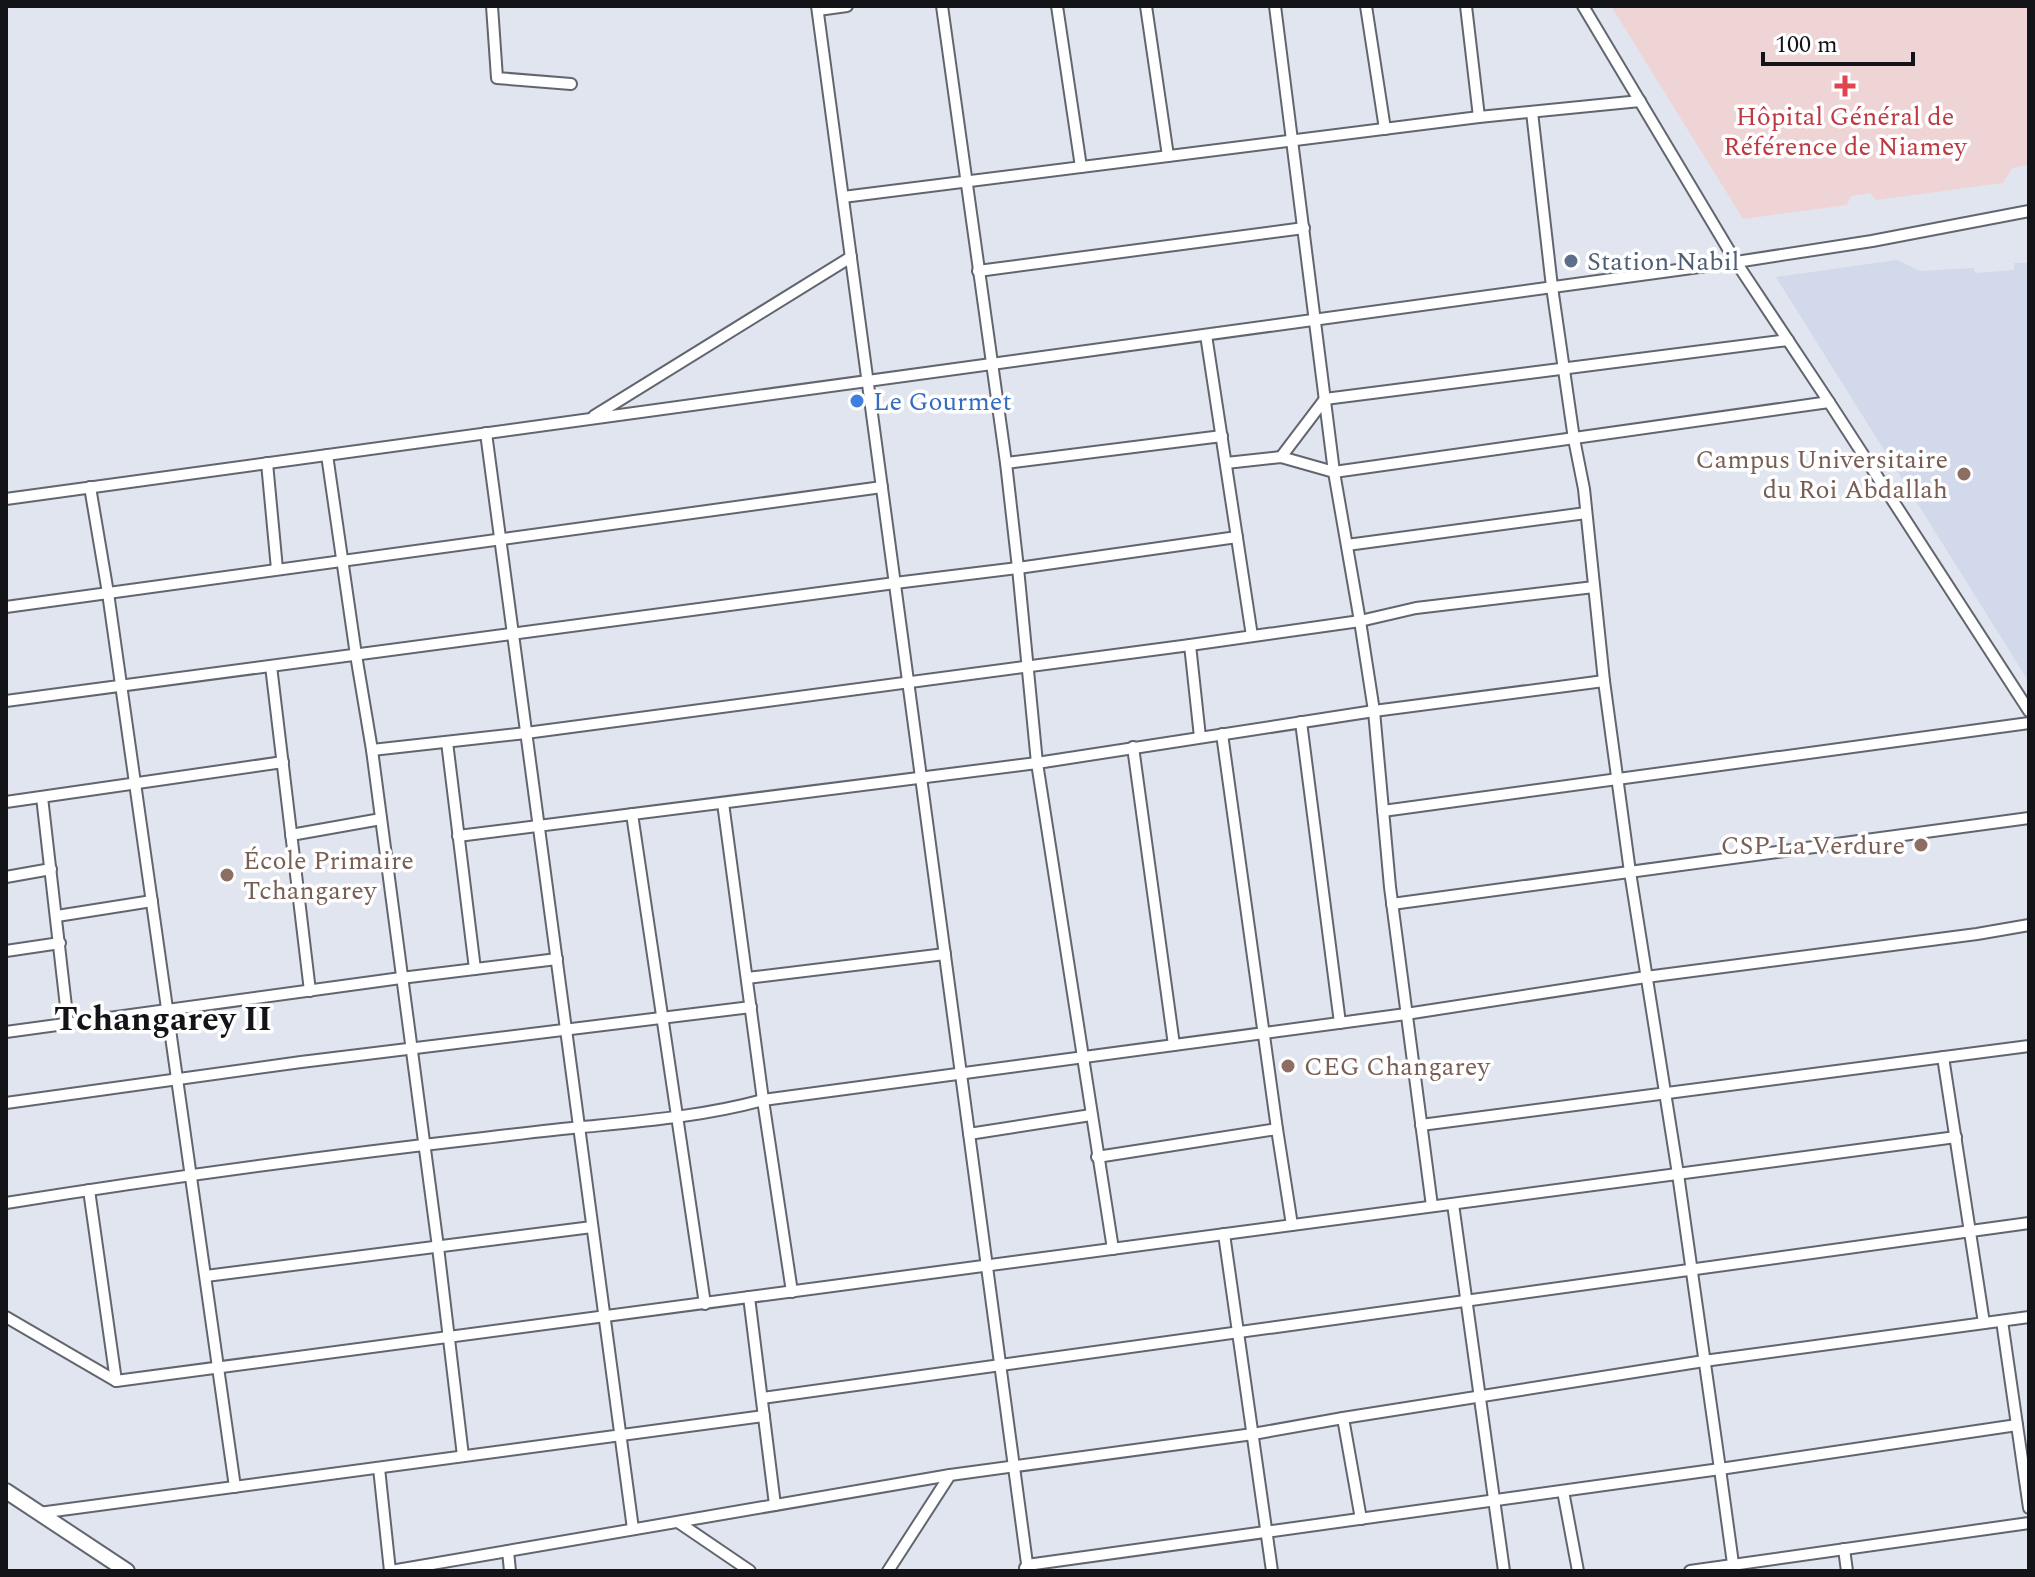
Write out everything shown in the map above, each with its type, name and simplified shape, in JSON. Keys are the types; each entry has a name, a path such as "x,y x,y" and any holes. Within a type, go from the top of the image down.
{"main road":[{"path":"6,1491 127,1571"}],"street":[{"path":"492,6 497,78 571,84"},
{"path":"847,6 818,8 1026,1569 2017,1425"},
{"path":"942,6 1006,463 1037,763 1113,1249"},
{"path":"1057,6 1081,167"},
{"path":"1146,6 1168,156"},
{"path":"1275,6 1334,472 1374,711 1392,904 1432,1206"},
{"path":"1366,6 1385,129"},
{"path":"1466,6 1479,117"},
{"path":"1583,6 1736,262 2029,711"},
{"path":"843,197 1479,117 1640,101"},
{"path":"1532,112 1552,287 1584,489 1617,778 1678,1174 1733,1568"},
{"path":"6,499 1736,262 1872,241 2029,211"},
{"path":"978,271 1304,228"},
{"path":"589,419 851,257"},
{"path":"1206,335 1252,636"},
{"path":"1281,457 1325,399 1788,340"},
{"path":"1226,463 1281,457 1334,472 1829,402"},
{"path":"486,433 633,1529"},
{"path":"1006,463 1222,436"},
{"path":"327,455 372,750 463,1456"},
{"path":"267,463 277,569"},
{"path":"90,487 122,686 235,1487"},
{"path":"6,607 882,487"},
{"path":"1347,545 1586,513"},
{"path":"6,701 1237,537"},
{"path":"372,750 526,733 1190,645 1360,621 1416,608 1594,587"},
{"path":"1190,645 1200,737"},
{"path":"271,666 310,991"},
{"path":"458,836 922,779 1374,711 1604,681"},
{"path":"1301,722 1340,1023"},
{"path":"1383,811 2029,723"},
{"path":"1222,734 1292,1225"},
{"path":"447,742 475,969"},
{"path":"1133,747 1174,1045"},
{"path":"6,802 283,762"},
{"path":"42,797 68,1024"},
{"path":"723,803 792,1292"},
{"path":"632,814 705,1304"},
{"path":"1392,904 2029,818"},
{"path":"291,835 381,819"},
{"path":"6,877 51,869"},
{"path":"57,916 152,901"},
{"path":"6,1203 424,1145 678,1118 763,1100 1406,1014 1646,977 2029,925"},
{"path":"6,951 60,943"},
{"path":"747,978 945,954"},
{"path":"6,1032 557,959"},
{"path":"6,1103 751,1007"},
{"path":"1421,1125 2029,1046"},
{"path":"1943,1057 1984,1323"},
{"path":"969,1134 1091,1115"},
{"path":"1097,1157 1277,1129"},
{"path":"6,1317 116,1381 1956,1137"},
{"path":"89,1190 116,1381"},
{"path":"1453,1204 1504,1571"},
{"path":"762,1398 2029,1223"},
{"path":"206,1276 592,1227"},
{"path":"1224,1234 1272,1571"},
{"path":"749,1297 775,1505"},
{"path":"379,1468 391,1571 950,1475 1253,1434 1704,1361 2029,1317"},
{"path":"2002,1321 2029,1508"},
{"path":"39,1513 764,1416"},
{"path":"1343,1418 1361,1519"},
{"path":"888,1571 950,1475"},
{"path":"1563,1491 1578,1571"},
{"path":"678,1522 750,1571"},
{"path":"1690,1571 1733,1568 2029,1523"},
{"path":"1844,1549 1847,1571"},
{"path":"508,1551 510,1571"}],"shaded area":[{"name":"Hôpital Général de Référence de Niamey","path":"1611,6 2029,6 2029,165 2012,168 2003,183 1876,200 1870,193 1851,196 1847,205 1743,219"},
{"name":"Campus Universitaire du Roi Abdallah","path":"1897,260 1920,271 1974,268 1975,273 2014,270 2014,263 2029,263 2029,682 1776,277"}],"place":[{"name":"Hôpital Général de Référence de Niamey","path":"1845,86"},
{"name":"Station Nabil","path":"1571,261"},
{"name":"Le Gourmet","path":"857,401"},
{"name":"Campus Universitaire du Roi Abdallah","path":"1964,474"},
{"name":"CSP La Verdure","path":"1921,845"},
{"name":"École Primaire Tchangarey","path":"227,875"},
{"name":"CEG Changarey","path":"1288,1066"}],"district":[{"name":"Tchangarey II","path":"163,1018"}]}
